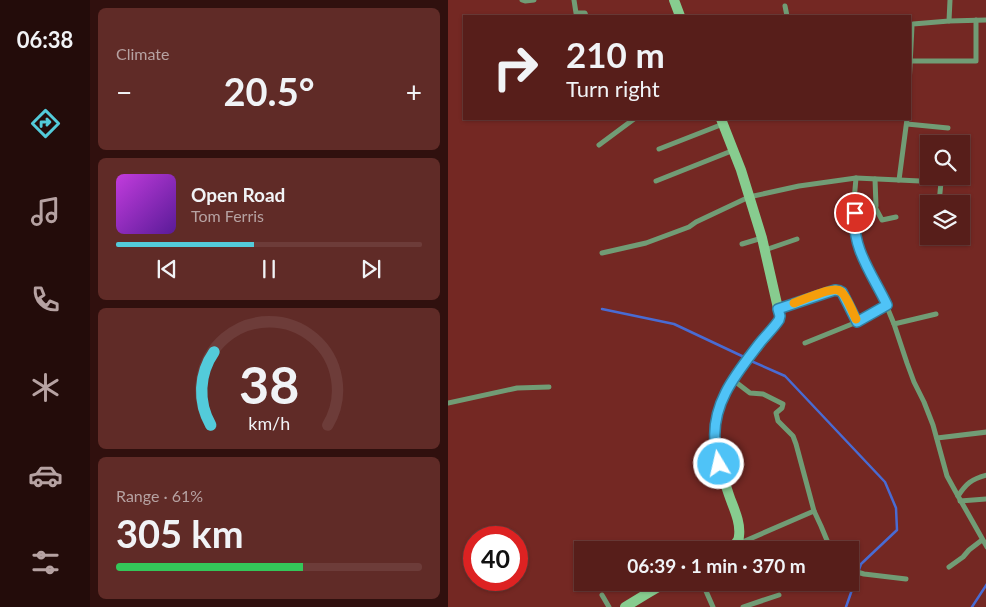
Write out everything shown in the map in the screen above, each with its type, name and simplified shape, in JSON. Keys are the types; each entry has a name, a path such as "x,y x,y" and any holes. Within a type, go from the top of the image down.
{"street":[{"path":"522,0 534,0"},
{"path":"574,0 576,13 586,13 586,15"},
{"path":"674,0 680,15"},
{"path":"949,21 950,0"},
{"path":"786,6 787,15"},
{"path":"911,61 976,61 976,20"},
{"path":"911,44 913,24 986,20"},
{"path":"599,144 633,120"},
{"path":"659,149 722,121 750,197 762,238 780,316 779,320 733,379 725,392 719,410 715,440 722,476 739,526 740,536 736,541"},
{"path":"898,180 907,121 948,128"},
{"path":"656,181 734,150"},
{"path":"602,253 646,242 689,227 750,197 799,186 856,178 920,181"},
{"path":"856,178 854,201 855,239 887,305 914,382 924,402 937,438 948,476 986,546"},
{"path":"875,180 876,207 882,220 896,217"},
{"path":"855,213 876,207"},
{"path":"742,244 762,238"},
{"path":"765,250 797,239"},
{"path":"778,309 838,290 842,292 857,322"},
{"path":"805,343 857,322 887,305"},
{"path":"894,324 936,314"},
{"path":"733,379 750,393 763,394 783,404 782,408 776,413 778,421 793,436 814,511 827,541"},
{"path":"448,403 517,388 549,387"},
{"path":"937,438 986,432"},
{"path":"959,499 969,482 986,475"},
{"path":"959,499 986,499"},
{"path":"746,541 814,511"},
{"path":"949,567 982,540"},
{"path":"859,573 906,579"},
{"path":"625,607 651,591"},
{"path":"706,591 713,607"},
{"path":"602,595 609,607"},
{"path":"743,607 779,595"}],"waterway":[{"path":"602,309 674,324 744,357"},
{"path":"751,361 785,376 885,482 896,508 897,530 861,564 846,607"},
{"path":"972,607 987,584"}],"slow traffic":[{"path":"794,303 838,290 842,292 856,319"}],"route":[{"path":"719,464 715,440 719,410 725,392 779,320 778,309 835,290 842,292 857,322 887,305 864,262 855,239 855,213"}]}
